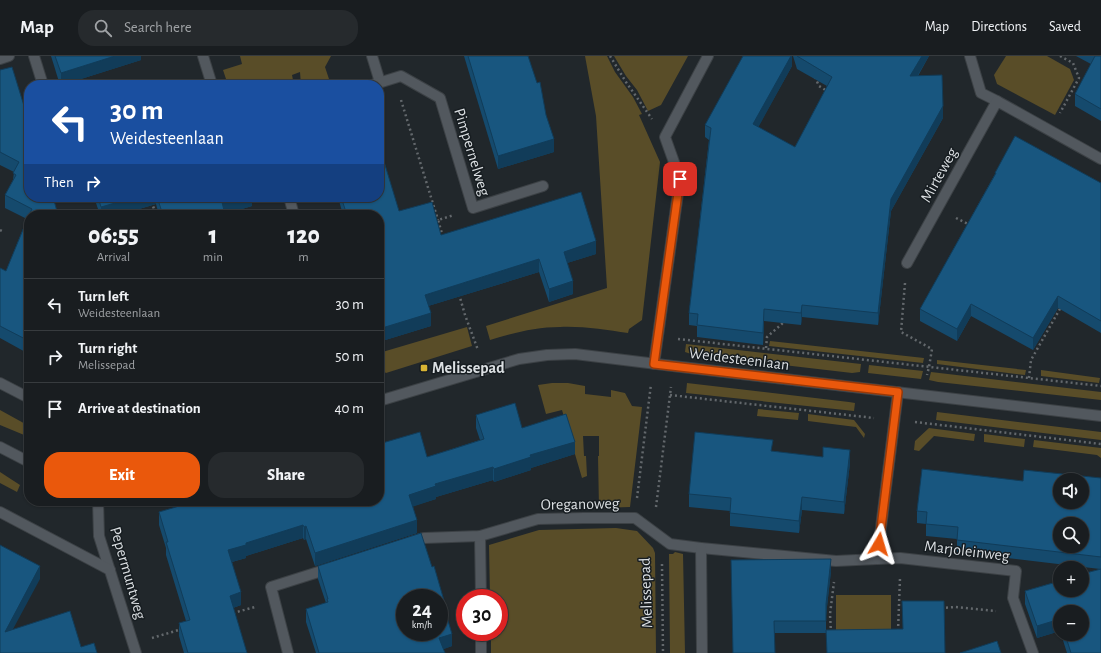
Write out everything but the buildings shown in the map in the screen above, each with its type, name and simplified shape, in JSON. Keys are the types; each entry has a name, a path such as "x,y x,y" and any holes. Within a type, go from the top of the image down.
{"street":[{"path":"0,59 9,56"},
{"path":"34,56 41,80"},
{"path":"203,56 210,80"},
{"name":"Pimpernelweg","path":"372,56 375,80"},
{"path":"654,364 680,179 665,137 708,56"},
{"path":"970,56 982,93 1101,159"},
{"name":"Pimpernelweg","path":"384,81 401,76 440,98 473,208 543,186"},
{"name":"Mirteweg","path":"907,263 997,101"},
{"name":"Weidesteenlaan","path":"384,399 519,359 547,355 575,354 1101,416"},
{"path":"0,383 24,395"},
{"path":"877,559 898,392"},
{"path":"0,447 24,459"},
{"name":"Pepermuntweg","path":"98,506 100,536 134,649"},
{"path":"0,512 110,570"},
{"name":"Marjoleinweg","path":"635,518 670,544 836,561 900,558 1016,571 1012,598 1033,653"},
{"name":"Oreganoweg","path":"402,545 424,538 480,536 538,519 635,518"},
{"path":"480,536 481,589"},
{"path":"701,548 702,653"},
{"path":"288,653 270,587 344,564"},
{"path":"481,641 481,653"}],"path":[{"path":"610,56 626,82 665,137"},
{"path":"1050,131 1079,78 1073,63 1060,56"},
{"path":"814,74 819,86 832,94"},
{"path":"394,78 444,242"},
{"path":"438,220 473,208"},
{"path":"938,208 972,226"},
{"path":"0,230 4,232"},
{"path":"907,263 900,332 932,349 925,380 920,423"},
{"path":"459,293 485,369"},
{"path":"1028,378 1031,360 1064,301"},
{"path":"766,348 767,337 784,322 785,314"},
{"path":"657,336 1101,386"},
{"path":"635,518 654,364"},
{"name":"Melissepad","path":"663,653 662,563 655,509 673,366"},
{"path":"898,637 900,558"},
{"path":"831,637 830,614 836,561"},
{"path":"230,614 274,600"},
{"path":"934,608 955,607 1018,614"},
{"path":"899,610 906,609"},
{"path":"134,649 185,628"}],"shaded area":[{"path":"240,56 331,56 325,67 329,80 301,80 300,72 292,75 293,80 226,80 223,70 242,64"},
{"path":"585,56 607,56 615,72 633,97 642,114 639,115 660,162 642,320 629,329 628,333 586,328 551,327 525,331 490,340 486,326 607,288 596,116"},
{"path":"614,56 688,56 661,105 648,111 637,90 626,76"},
{"path":"1006,56 1047,56 1070,69 1074,80 1055,115 997,84 994,75"},
{"path":"467,327 472,346 386,373 384,372 384,352"},
{"path":"770,341 924,358 923,363 769,346"},
{"path":"686,344 861,364 860,372 852,373 691,354 685,352"},
{"path":"937,360 1026,370 1025,375 937,364"},
{"path":"869,365 923,371 921,379 868,373"},
{"path":"1041,370 1100,378 1099,383 1041,376"},
{"path":"931,372 1101,392 1101,400 938,382 929,380"},
{"path":"568,383 585,386 585,394 611,397 611,390 625,393 632,406 642,407 630,507 599,508 599,436 583,436 587,476 582,478 562,410 546,414 538,385"},
{"path":"687,383 855,403 854,411 686,393"},
{"path":"758,409 799,413 798,420 757,416"},
{"path":"0,410 24,423 24,435 0,425"},
{"path":"937,412 1101,432 1101,440 936,420"},
{"path":"808,414 854,420 865,434 864,438 856,427 808,421"},
{"path":"929,428 975,434 974,441 934,436 919,451 914,450 915,441"},
{"path":"984,434 1025,439 1024,447 984,442"},
{"path":"1034,440 1101,448 1101,458 1097,455 1033,447"},
{"path":"0,472 20,485 17,492 0,483"},
{"path":"616,528 637,531 653,548 655,553 656,653 491,653 491,641 508,641 508,589 490,589 489,545 539,530"},
{"path":"675,552 683,554 685,653 670,653 669,554 673,554"},
{"path":"836,595 891,595 891,631 836,631"}],"place":[{"name":"Melissepad","path":"424,368"}],"route":[{"path":"680,179 654,364 898,392 879,544"}]}
